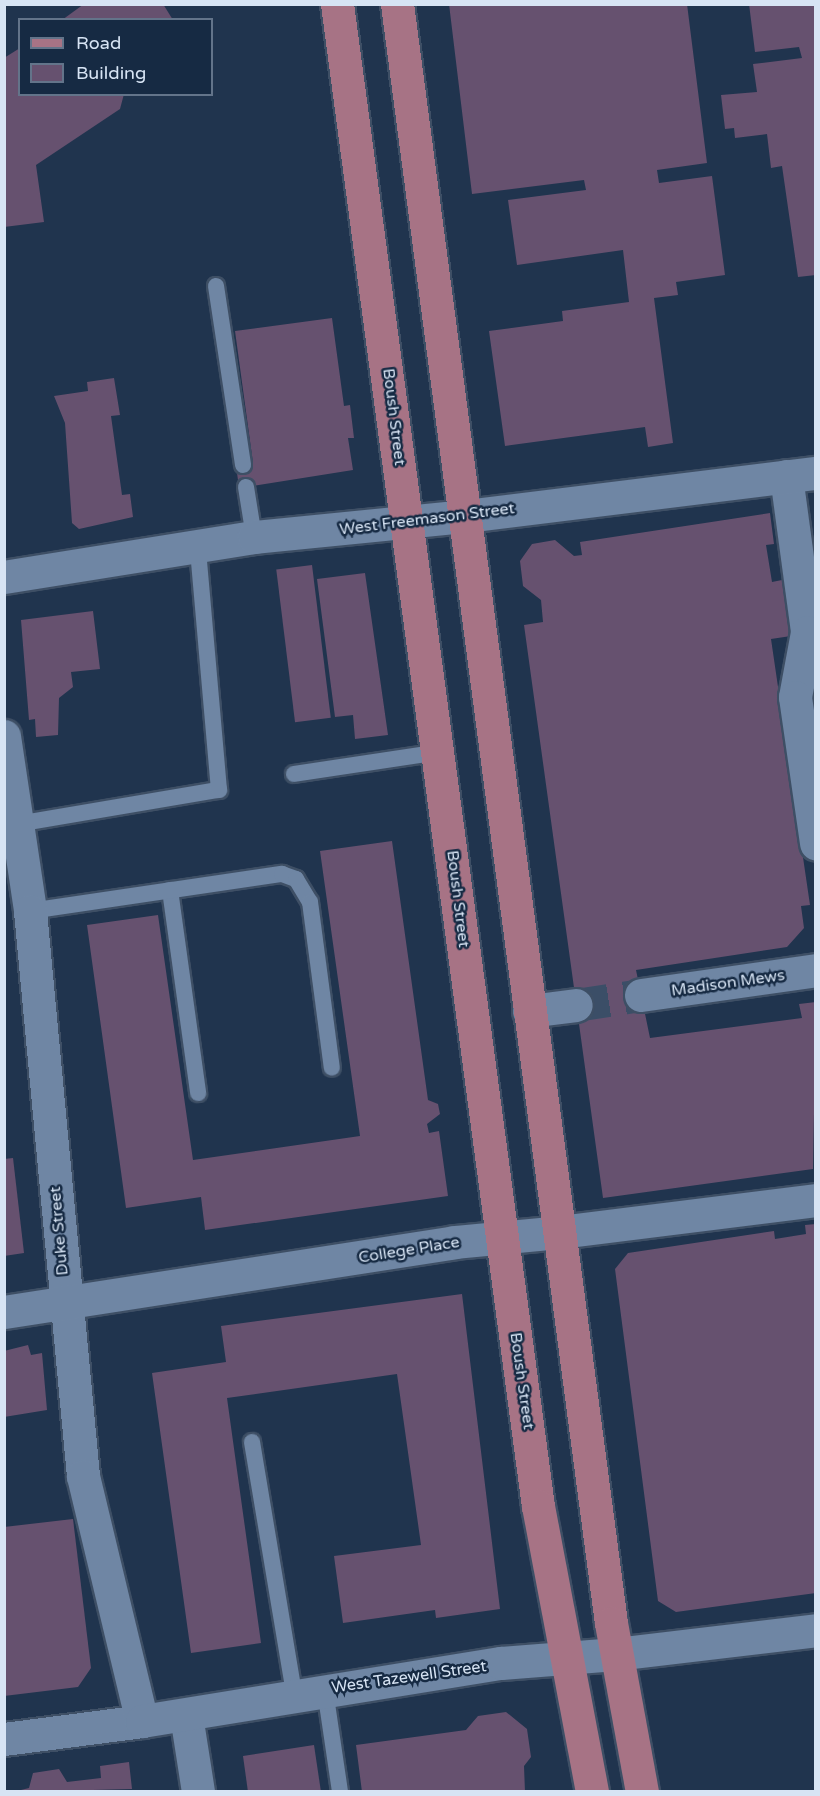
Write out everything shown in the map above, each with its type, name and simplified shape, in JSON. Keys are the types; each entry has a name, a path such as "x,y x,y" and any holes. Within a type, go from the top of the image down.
{"main road":[{"name":"Boush Street","path":"337,4 545,1550 592,1791"},
{"path":"397,4 616,1654 642,1791"}],"street":[{"name":"West Freemason Street","path":"4,577 198,548 254,537 408,524 801,474"},
{"path":"801,474 807,632 795,697 816,843"},
{"name":"Duke Street","path":"4,736 30,910 83,1476 142,1721"},
{"name":"Madison Mews","path":"641,995 816,970"},
{"path":"529,1011 576,1005"},
{"name":"College Place","path":"4,1312 502,1237 816,1200"},
{"name":"West Tazewell Street","path":"4,1739 142,1721 309,1692 566,1658 816,1630"},
{"path":"186,1714 198,1791"}],"lane":[{"path":"216,286 243,465"},
{"path":"246,487 254,537"},
{"path":"17,824 219,790 198,548"},
{"path":"294,774 439,752"},
{"path":"30,910 282,874 305,888 332,1068"},
{"path":"170,890 198,1093"},
{"path":"252,1442 309,1692 340,1791"}],"building":[{"path":"84,4 163,4 172,18 65,18"},
{"path":"449,4 687,4 707,163 657,170 659,183 712,176 725,275 676,282 678,295 654,298 673,443 648,447 645,427 505,446 489,331 563,321 562,311 629,302 623,250 517,265 508,200 586,190 584,180 472,194"},
{"path":"749,4 816,4 816,275 798,277 782,166 771,168 767,134 735,138 734,128 725,129 721,95 757,92 753,64 802,58 799,47 755,52"},
{"path":"18,49 18,96 123,96 120,109 36,165 44,222 4,227 4,58"},
{"path":"332,318 344,406 350,405 354,438 348,438 353,470 239,488 236,465 253,463 235,331"},
{"path":"114,378 120,415 111,416 122,495 130,494 133,517 79,529 72,523 65,423 54,396 88,391 87,382"},
{"path":"770,513 774,544 766,545 772,582 782,580 791,636 771,639 810,905 801,906 804,928 787,947 636,970 650,1038 802,1018 799,1004 816,1002 813,1169 603,1198 524,625 543,622 541,600 523,586 520,561 532,544 555,540 574,556 582,555 580,542"},
{"path":"312,565 331,718 295,722 276,569"},
{"path":"365,573 388,735 355,739 353,715 335,717 317,579"},
{"path":"93,611 100,669 71,672 73,687 59,698 58,735 36,737 35,719 29,720 21,620"},
{"path":"392,841 428,1100 438,1104 440,1114 427,1124 429,1133 439,1131 448,1196 205,1230 201,1197 126,1208 87,925 158,915 193,1160 360,1136 320,851"},
{"path":"13,1158 24,1253 4,1256 4,1159"},
{"path":"816,1224 816,1593 676,1612 658,1601 615,1269 628,1253 774,1231 775,1239 806,1234 805,1225"},
{"path":"462,1294 500,1609 436,1618 435,1610 343,1623 334,1556 421,1545 397,1374 227,1398 261,1643 191,1653 152,1373 226,1362 221,1326"},
{"path":"28,1345 31,1355 42,1353 47,1410 4,1417 4,1351"},
{"path":"73,1519 91,1668 78,1687 4,1696 4,1527"},
{"path":"506,1712 527,1729 531,1757 524,1766 525,1792 362,1792 356,1745 466,1730 478,1716"},
{"path":"314,1745 321,1792 248,1792 243,1756"},
{"path":"129,1762 132,1789 13,1792 29,1788 33,1773 59,1769 67,1782 101,1778 100,1766"}],"tunnel":[{"path":"576,1005 641,995"}]}
